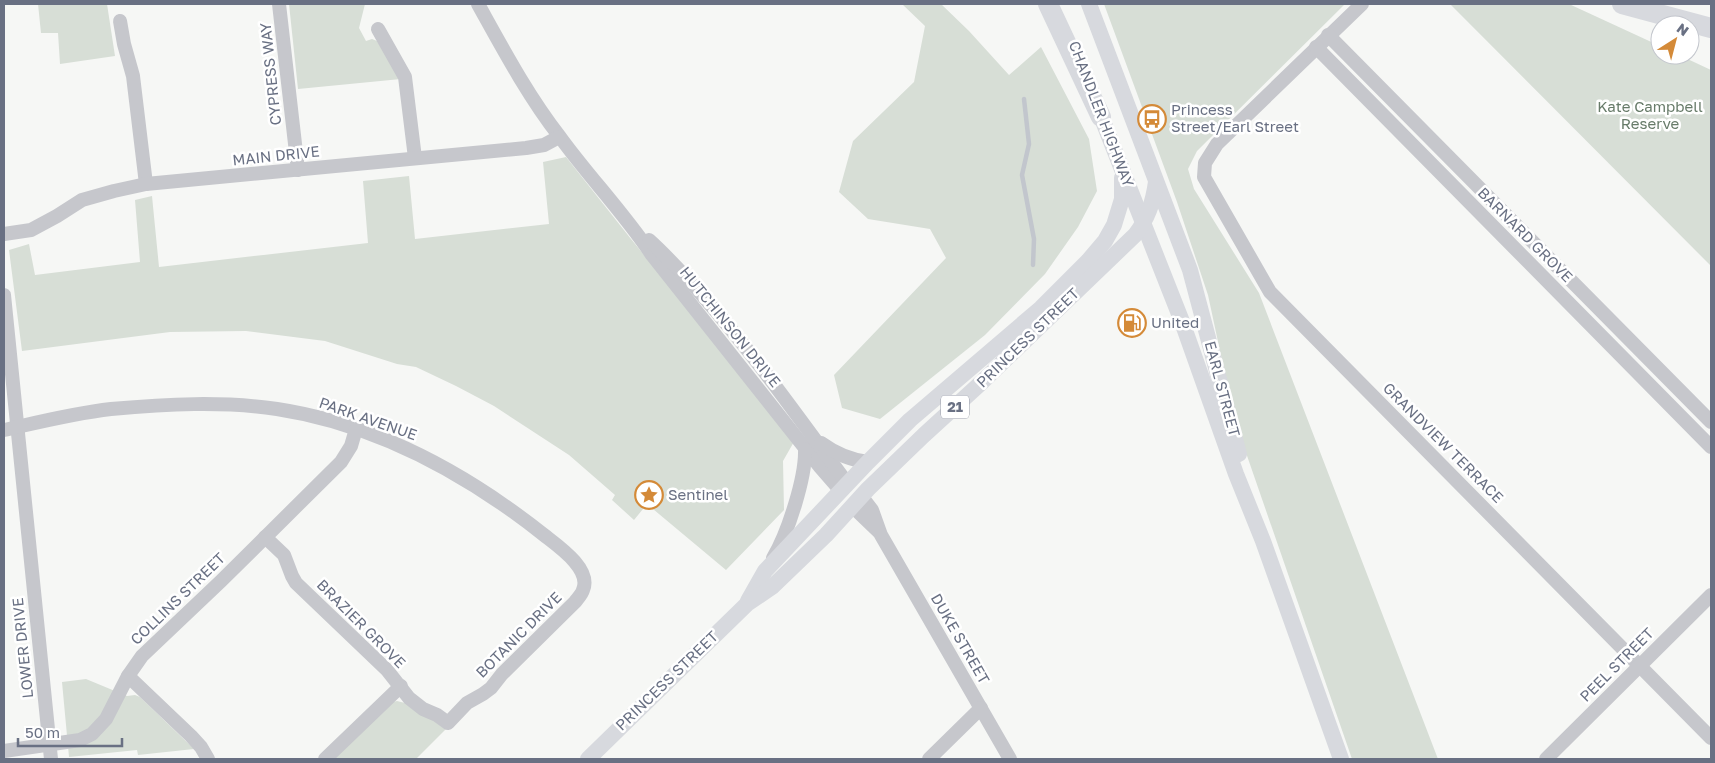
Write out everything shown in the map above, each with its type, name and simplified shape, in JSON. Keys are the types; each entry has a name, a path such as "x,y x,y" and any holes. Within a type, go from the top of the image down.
{"highway":[{"path":"1048,4 1101,117"},
{"path":"1622,4 1711,28"},
{"path":"1669,4 1711,28"}],"main road":[{"name":"CHANDLER HIGHWAY","path":"1058,4 1144,224"},
{"name":"CHANDLER HIGHWAY","path":"1089,4 1156,182"},
{"name":"PRINCESS STREET","path":"747,604 765,571 844,486 910,420 1041,308 1088,262 1112,231 1118,216 1123,193 1121,166"},
{"name":"PRINCESS STREET","path":"588,759 747,604 772,587 826,536 924,435 1135,235 1144,224 1154,200 1156,182"},
{"name":"EARL STREET","path":"1156,182 1178,235 1198,296 1263,541"},
{"name":"EARL STREET","path":"1144,224 1181,318 1236,474 1263,541 1340,759"},
{"path":"844,486 858,502"}],"street":[{"name":"CYPRESS WAY","path":"279,4 298,170"},
{"name":"HUTCHINSON DRIVE","path":"478,4 503,50 559,137 631,225 652,255 805,449 844,486"},
{"path":"1316,47 1362,4"},
{"path":"120,21 133,76 146,184"},
{"path":"378,29 405,77 415,158"},
{"name":"BARNARD GROVE","path":"1328,35 1711,422"},
{"name":"BARNARD GROVE","path":"1316,47 1711,447"},
{"name":"GRANDVIEW TERRACE","path":"1316,47 1217,144 1205,163 1204,177 1270,292 1711,738"},
{"name":"MAIN DRIVE","path":"4,234 31,230 82,200 146,184 526,148 544,145 559,137"},
{"name":"HUTCHINSON DRIVE","path":"631,225 660,250 716,312 758,363 809,432 844,486"},
{"name":"LOWER DRIVE","path":"4,296 10,428 50,752"},
{"name":"PARK AVENUE","path":"10,428 110,409 211,404 276,409 326,420 390,442 436,463 538,530 570,557 581,570 585,584"},
{"name":"COLLINS STREET","path":"4,751 50,752 92,734 106,719 128,676 149,648 221,581 341,462 351,446 356,429"},
{"name":"HUTCHINSON DRIVE","path":"809,432 830,450 845,457 868,462"},
{"path":"765,571 778,550 788,526 802,472 805,449"},
{"name":"DUKE STREET","path":"858,502 872,510 881,535 1010,759"},
{"name":"BRAZIER GROVE","path":"265,537 284,555 296,583 387,670 401,686 404,693 415,703 448,723"},
{"name":"BOTANIC DRIVE","path":"448,723 467,703 491,688 502,674 575,602 584,589 585,584"},
{"name":"PEEL STREET","path":"1546,759 1711,595"},
{"path":"128,676 191,736 201,747 208,759"},
{"path":"325,759 401,686"},
{"path":"929,759 981,708"}],"green space":[{"path":"38,4 107,4 115,56 60,64 58,33 41,33"},
{"path":"289,4 365,4 359,28 366,41 372,39 377,41 401,79 298,89"},
{"path":"902,4 941,4 969,31 1009,75 1041,47 1089,139 1097,191 1078,227 1045,274 985,335 880,419 842,408 834,375 946,258 930,229 868,219 839,192 853,141 914,82 925,26"},
{"path":"1104,4 1345,4 1197,151 1188,169 1194,189 1259,293 1438,759 1352,759 1235,421 1208,295 1177,202"},
{"name":"Kate Campbell Reserve","path":"1450,4 1569,4 1650,41 1650,65 1700,65 1711,70 1711,266"},
{"path":"566,157 795,440 783,461 784,510 726,570 647,504 634,520 612,500 615,495 569,455 494,406 416,367 397,364 325,341 246,331 170,332 22,351 9,250 29,244 35,275 140,262 135,200 152,196 159,267 368,243 363,181 409,176 415,239 549,224 543,162"},
{"path":"86,679 127,696 135,695 140,697 194,749 138,755 137,750 69,757 62,682"},
{"path":"393,702 405,703 447,728 416,759 334,759"}],"waterway":[{"path":"1024,99 1029,144 1022,175 1034,239 1033,265"}],"place":[{"name":"Princess Street/Earl Street","path":"1152,119"},
{"name":"United","path":"1132,323"},
{"name":"Sentinel","path":"649,495"}]}
